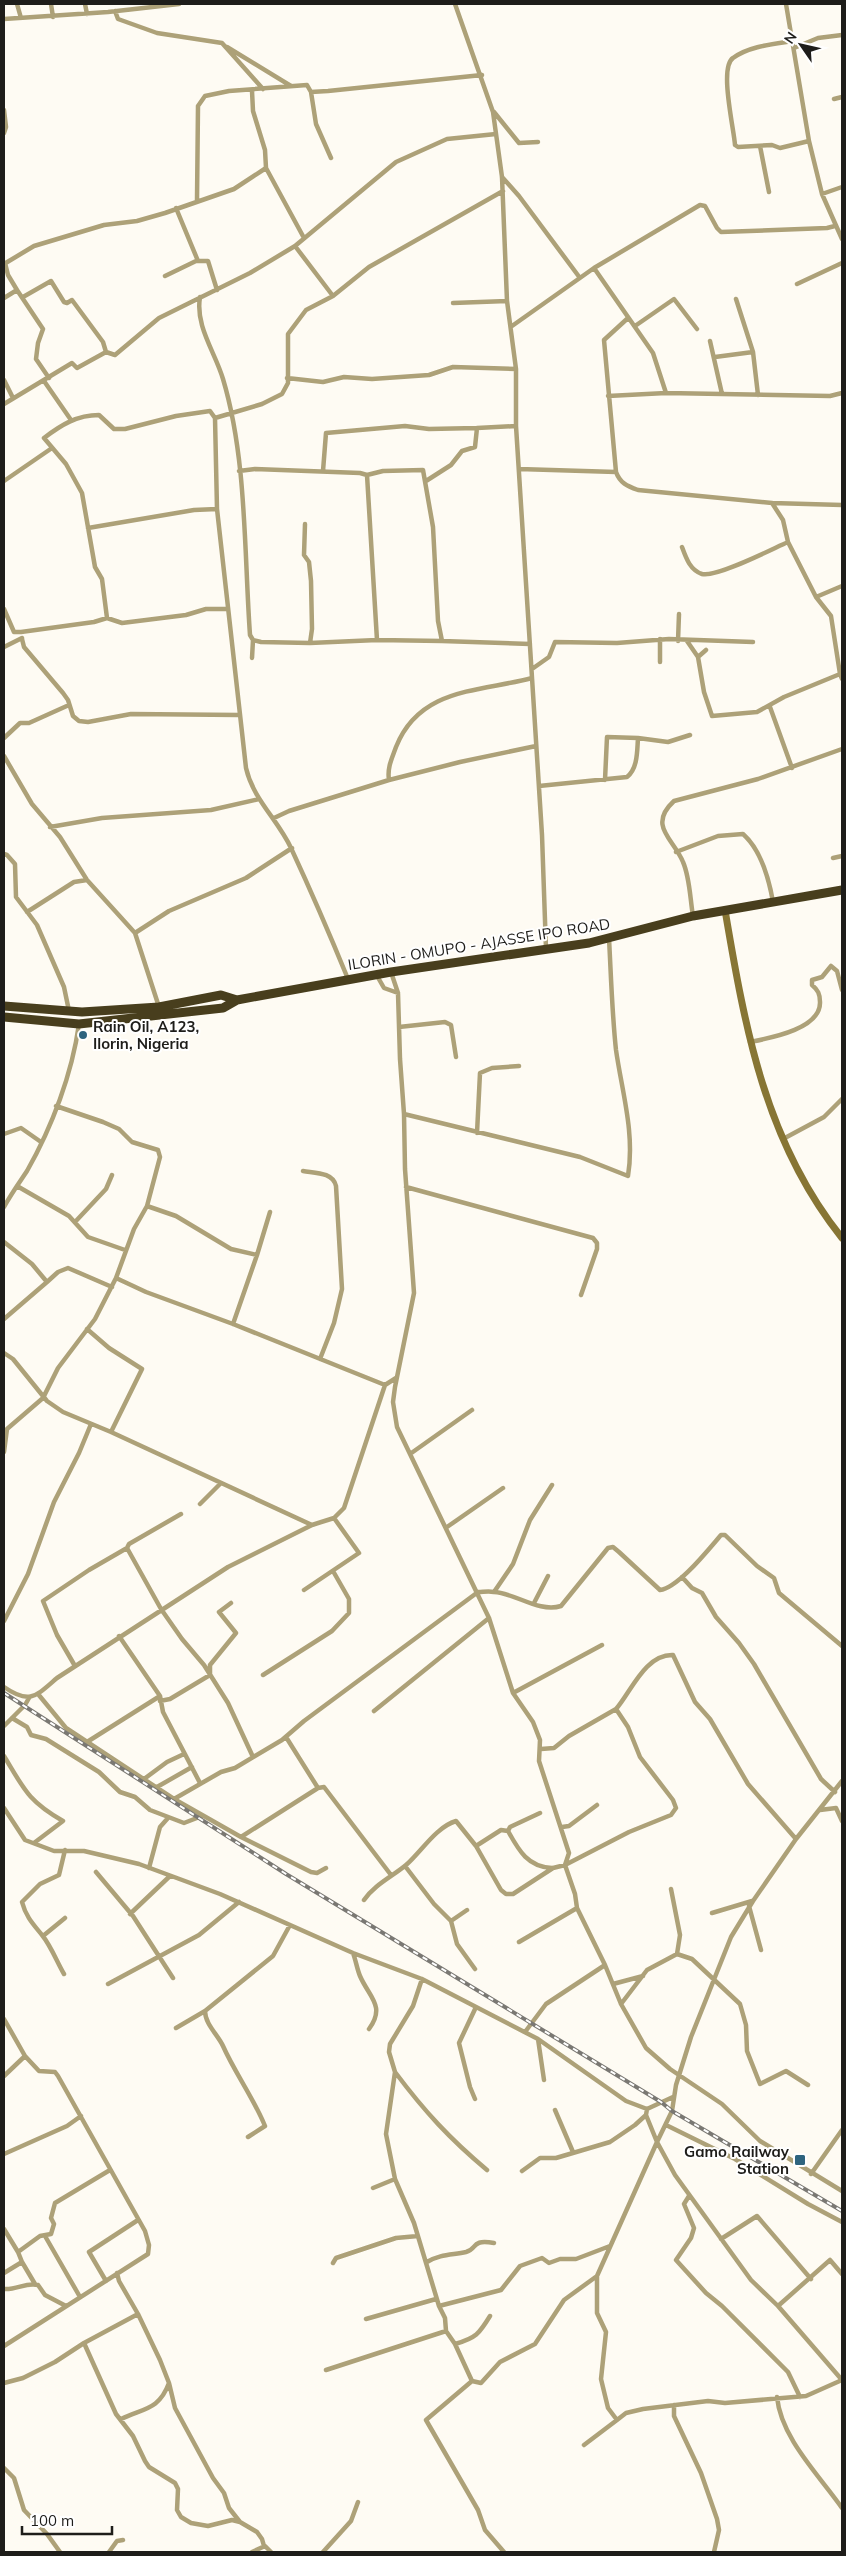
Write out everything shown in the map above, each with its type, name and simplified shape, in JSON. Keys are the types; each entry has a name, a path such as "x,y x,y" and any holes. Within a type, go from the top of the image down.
{"highway":[{"name":"ILORIN - OMUPO - AJASSE IPO ROAD","path":"4,1017 79,1024 223,1008 237,1000 376,974 546,950 609,938 693,916 842,890"},
{"name":"ILORIN - OMUPO - AJASSE IPO ROAD","path":"4,1006 69,1012 159,1007 221,995 237,1000"}],"main road":[{"path":"725,910 750,1042 770,1110 799,1172 842,1237"}],"street":[{"path":"17,4 21,18"},
{"path":"51,4 53,17"},
{"path":"84,4 87,14"},
{"path":"119,4 121,10"},
{"path":"4,19 53,17 179,4"},
{"path":"455,4 482,75 493,112 502,177 507,301 512,326 516,369 516,426 539,786 546,950"},
{"path":"786,4 809,141 822,194 842,239"},
{"path":"115,11 118,19 157,33 222,43 292,87"},
{"path":"794,48 818,38 842,35"},
{"path":"793,41 755,48 732,58 727,65 730,116 734,125 735,145 738,147 772,145 780,148 809,141"},
{"path":"222,43 263,90"},
{"path":"311,92 482,75"},
{"path":"197,200 199,102 204,96 217,93 307,85 311,92 318,129 331,158"},
{"path":"252,91 253,111 265,150 266,168 304,238"},
{"path":"834,99 842,97"},
{"path":"4,110 6,127 4,133"},
{"path":"493,112 519,143 538,142"},
{"path":"106,352 115,355 159,318 250,273 295,246 396,162 447,139 496,134"},
{"path":"760,146 769,192"},
{"path":"71,420 46,380 36,359 38,343 44,329 17,290 4,264 34,246 104,225 137,221 234,189 266,168"},
{"path":"502,177 519,196 580,278"},
{"path":"822,194 842,187"},
{"path":"215,418 282,394 287,389 289,331 306,310 333,296 369,267 503,191"},
{"path":"512,326 594,268 700,205 705,206 721,232 827,228 835,226"},
{"path":"176,208 198,260"},
{"path":"295,246 333,296"},
{"path":"165,276 198,260 208,261 216,290"},
{"path":"797,284 842,263"},
{"path":"594,268 653,353 666,394"},
{"path":"23,297 51,281 64,302 67,303 72,300 103,342 106,352"},
{"path":"4,298 17,290"},
{"path":"200,297 200,321 220,369 233,412 250,635 253,640 252,658"},
{"path":"635,326 674,299 697,329"},
{"path":"736,299 754,352 758,395"},
{"path":"453,303 507,301"},
{"path":"628,318 604,340 616,472 619,479 627,486 638,490 772,503 842,505"},
{"path":"710,340 722,394"},
{"path":"4,404 72,363 77,368 83,367 106,352"},
{"path":"714,357 754,352"},
{"path":"287,378 323,382 344,377 372,379 428,375 453,367 516,369"},
{"path":"4,380 14,398"},
{"path":"608,396 666,394 830,396 842,393"},
{"path":"107,618 102,579 95,566 82,493 76,479 44,438 71,420 99,415 114,429 125,429 176,416 210,412 215,418 217,509 246,768 252,789 274,818 292,848 348,979"},
{"path":"323,471 326,434 405,426 429,429 516,426"},
{"path":"426,481 451,465 462,451 475,446 477,428"},
{"path":"4,480 52,448"},
{"path":"239,471 255,469 323,471 368,475 383,471 423,470 434,527 438,620 442,641"},
{"path":"519,469 616,472"},
{"path":"368,475 377,640"},
{"path":"772,503 783,520 788,542 816,597 831,616 842,679"},
{"path":"88,528 194,510 217,509"},
{"path":"305,524 304,555 309,562 311,581 312,629 310,643"},
{"path":"682,547 688,564 696,570 712,575 788,542"},
{"path":"816,597 842,586"},
{"path":"4,609 14,632 12,642"},
{"path":"14,632 94,622 107,618 122,623 186,615 206,610 227,609"},
{"path":"678,641 679,614"},
{"path":"21,632 24,647 63,693 73,716 79,721 88,722 131,714 239,715"},
{"path":"4,647 22,639"},
{"path":"532,669 549,658 555,642 617,643 660,639 753,642"},
{"path":"660,639 660,662"},
{"path":"253,640 261,642 310,643 377,640 530,644"},
{"path":"687,641 698,657 704,692 712,716 757,712 770,707 784,697 841,673"},
{"path":"698,657 706,650"},
{"path":"389,780 387,772 403,732 422,710 452,694 532,678"},
{"path":"4,738 20,723 29,723 69,705"},
{"path":"770,707 792,768"},
{"path":"605,780 607,737 638,738 668,742 690,735"},
{"path":"539,786 622,778 631,774 638,738"},
{"path":"274,818 289,811 389,780 460,762 536,746"},
{"path":"693,916 683,861 663,830 663,816 674,801 792,768 842,749"},
{"path":"4,756 32,804 50,827 60,836 87,880 135,933 159,1007"},
{"path":"50,827 102,818 211,810 259,799"},
{"path":"676,852 718,836 743,834 760,859 770,888 772,902"},
{"path":"135,933 169,911 246,878 292,848"},
{"path":"4,854 7,854 15,864 16,897 37,925 68,1001 69,1012"},
{"path":"833,858 842,856"},
{"path":"27,912 74,882 87,880"},
{"path":"404,1114 580,1157 628,1176 631,1150 629,1122 616,1049 609,938"},
{"path":"750,1042 779,1035 812,1020 818,1013 820,1002 818,990 812,985 812,980 822,977 831,966 837,971 842,990"},
{"path":"391,972 398,993 406,1187 414,1293 396,1378 394,1412 398,1427 478,1592 489,1618 512,1693 533,1722 542,1749 539,1761 569,1853 565,1865 575,1894 577,1908 605,1965 621,2004 646,2048 678,2075 722,2104 760,2141 811,2174 842,2191"},
{"path":"376,974 384,988 398,993"},
{"path":"399,1027 445,1022 451,1025 456,1057"},
{"path":"4,1207 41,1142 56,1106 75,1054 79,1024"},
{"path":"478,1133 480,1073 492,1068 519,1066"},
{"path":"783,1139 824,1117 842,1099"},
{"path":"4,1452 5,1432 9,1425 43,1398 58,1368 87,1329 112,1287 125,1250 147,1206 160,1157 159,1151 132,1142 118,1129 56,1106"},
{"path":"4,1134 21,1128 41,1142"},
{"path":"303,1171 328,1175 335,1181 336,1186 342,1289 334,1322 320,1359"},
{"path":"75,1222 106,1189 112,1175"},
{"path":"17,1186 70,1216 88,1237 125,1250"},
{"path":"406,1187 593,1238 597,1243 598,1249 581,1295"},
{"path":"147,1206 176,1216 231,1249 256,1255"},
{"path":"232,1324 270,1212"},
{"path":"4,1242 32,1264 47,1282"},
{"path":"4,1319 58,1272 68,1268 112,1287"},
{"path":"116,1278 146,1292 385,1385"},
{"path":"87,1329 109,1348 142,1368 111,1432"},
{"path":"4,1352 13,1359 43,1398 63,1412 111,1432 312,1525"},
{"path":"4,1726 29,1698 38,1694 57,1678 228,1567 312,1525 334,1518 344,1508 385,1385 396,1378"},
{"path":"410,1454 472,1410"},
{"path":"4,1621 28,1574 54,1502 79,1453 91,1424"},
{"path":"200,1504 220,1484"},
{"path":"494,1592 513,1564 530,1520 552,1485"},
{"path":"447,1527 503,1488"},
{"path":"76,1666 57,1635 43,1601 89,1570 127,1548 128,1544 181,1514"},
{"path":"304,1590 359,1553 334,1518"},
{"path":"174,1799 220,1772 235,1768 286,1737 478,1592 494,1592 554,1608 561,1606 608,1548 613,1547 660,1590 666,1589 682,1577 721,1535 725,1535 757,1566 774,1578 778,1593 842,1646"},
{"path":"127,1548 162,1609 228,1703 253,1757"},
{"path":"263,1675 332,1631 348,1613 349,1599 333,1571"},
{"path":"534,1603 548,1576"},
{"path":"682,1577 692,1588 702,1592 716,1617 750,1657 821,1778 835,1792"},
{"path":"210,1675 210,1665 236,1633 219,1612 231,1603"},
{"path":"374,1711 489,1618"},
{"path":"119,1636 160,1698 163,1712 200,1783"},
{"path":"512,1693 602,1645"},
{"path":"542,1749 554,1748 569,1736 616,1710 646,1669 656,1660 673,1655 694,1702 710,1719 748,1784 796,1839"},
{"path":"87,1742 160,1698 170,1699 210,1675"},
{"path":"4,1687 20,1697 29,1698"},
{"path":"38,1694 66,1728 202,1816 311,1872 317,1873 326,1868"},
{"path":"476,1846 501,1830 508,1832 529,1861 541,1867 553,1868 565,1865 629,1832 671,1815 676,1808 673,1800 640,1757 628,1727 616,1710"},
{"path":"12,1718 27,1728 31,1735 46,1739 99,1772 120,1792 135,1797 150,1810 184,1823 202,1816"},
{"path":"286,1737 318,1788"},
{"path":"144,1780 168,1762 184,1754"},
{"path":"4,1756 31,1800 40,1808 63,1821 34,1843"},
{"path":"157,1787 192,1767"},
{"path":"617,2420 608,2408 601,2379 606,2332 597,2313 597,2276 672,2111 678,2075 696,2022 731,1937 749,1906 796,1839 842,1781"},
{"path":"242,1837 318,1788 324,1788 391,1875"},
{"path":"562,1828 569,1826 597,1805"},
{"path":"4,1808 25,1840 54,1851 84,1850 116,1857 149,1868 239,1902 353,1954 422,1979 538,2039 626,2101 647,2109 673,2097"},
{"path":"820,1810 836,1808 842,1821"},
{"path":"508,1832 510,1828 540,1813"},
{"path":"149,1868 160,1827 168,1818"},
{"path":"364,1900 391,1875 405,1866 434,1836 456,1821 476,1846 501,1890 506,1894 513,1894 553,1868"},
{"path":"64,1974 43,1936 34,1928 22,1902 40,1884 59,1875 64,1861 65,1850"},
{"path":"405,1866 434,1904 451,1921 456,1944 475,1969"},
{"path":"96,1872 130,1914 173,1978"},
{"path":"130,1914 170,1876"},
{"path":"671,1889 680,1935 677,1954"},
{"path":"712,1913 753,1901"},
{"path":"108,1984 199,1936 239,1902"},
{"path":"749,1906 761,1950"},
{"path":"519,1942 577,1908"},
{"path":"451,1921 467,1910"},
{"path":"43,1936 65,1918"},
{"path":"176,2028 205,2011 273,1956 290,1925"},
{"path":"353,1954 360,1976 376,2005 376,2020 369,2029"},
{"path":"621,2004 647,1970 677,1954 692,1959 740,2004 746,2025 747,2052 760,2084 786,2070 791,2071 808,2085"},
{"path":"525,2032 546,2004 605,1965"},
{"path":"613,1984 643,1976"},
{"path":"422,1979 413,2006 390,2044 389,2052 395,2072 423,2110 443,2132 487,2170"},
{"path":"475,2099 470,2087 460,2043 476,2007"},
{"path":"205,2011 206,2019 222,2045 228,2060 255,2102 264,2126 248,2137"},
{"path":"4,2019 25,2056 38,2071 56,2072 138,2220 149,2245 148,2254 4,2346"},
{"path":"538,2039 544,2080"},
{"path":"4,2074 25,2056"},
{"path":"395,2072 386,2134 395,2178 427,2262 436,2299 445,2318 446,2331 455,2344 472,2381"},
{"path":"584,2446 626,2413 708,2401 725,2403 777,2397 800,2397 842,2380 778,2306 752,2280 689,2196 669,2166 657,2142 646,2115 647,2109"},
{"path":"556,2110 573,2152"},
{"path":"522,2171 540,2158 556,2158 610,2142 646,2115"},
{"path":"4,2154 67,2126 81,2116"},
{"path":"666,2125 735,2159 842,2222"},
{"path":"811,2174 842,2130"},
{"path":"18,2252 40,2236 51,2234 54,2224 51,2218 55,2202 110,2170"},
{"path":"373,2188 395,2178"},
{"path":"689,2196 684,2204 684,2208 694,2228 691,2238 676,2260 706,2293 722,2306 788,2372 800,2397"},
{"path":"721,2238 757,2216 811,2279"},
{"path":"106,2281 89,2252 138,2220"},
{"path":"4,2229 35,2284 38,2285 45,2295 66,2306"},
{"path":"45,2236 80,2297"},
{"path":"333,2263 336,2258 396,2238 418,2236"},
{"path":"427,2262 456,2252 465,2252 470,2250 473,2245 482,2241 494,2243"},
{"path":"439,2306 501,2290 520,2266 528,2261 542,2258 549,2263 560,2259 576,2259 610,2246"},
{"path":"778,2306 811,2279 830,2260 842,2274"},
{"path":"4,2273 22,2262"},
{"path":"117,2274 160,2360 169,2383 175,2408 213,2478 224,2493 229,2508 240,2522"},
{"path":"472,2381 481,2383 500,2362 536,2344 564,2300 597,2276"},
{"path":"4,2289 12,2290 29,2283 35,2284"},
{"path":"366,2319 436,2299"},
{"path":"4,2383 24,2378 138,2314"},
{"path":"455,2344 472,2339 480,2332 490,2316"},
{"path":"326,2370 446,2331"},
{"path":"84,2343 116,2414 138,2443 149,2467 175,2483 178,2490 178,2510 181,2517 191,2523 208,2526 232,2520 240,2522 257,2532 264,2546 271,2552"},
{"path":"472,2381 426,2420 474,2502 485,2530 504,2552"},
{"path":"121,2420 154,2406 160,2401 169,2383"},
{"path":"777,2397 782,2417 794,2445 819,2475 842,2508"},
{"path":"674,2405 674,2416 701,2473 720,2530 714,2552"},
{"path":"4,2468 14,2478 24,2510 47,2534 60,2552"},
{"path":"323,2552 351,2521 358,2502"},
{"path":"109,2552 117,2541 123,2540"},
{"path":"252,2552 264,2546"}],"railway":[{"path":"4,1693 286,1874 661,2102 672,2111 842,2211"}],"place":[{"name":"Rain Oil, A123, Ilorin, Nigeria","path":"83,1035"},
{"name":"Gamo Railway Station","path":"800,2160"}]}
